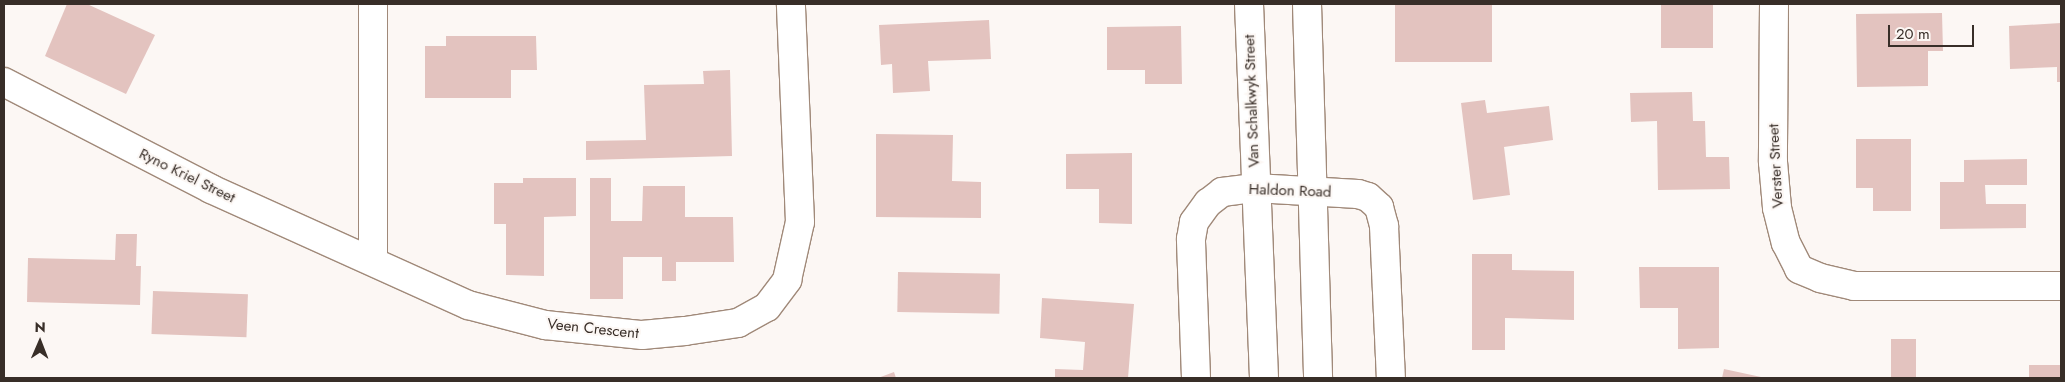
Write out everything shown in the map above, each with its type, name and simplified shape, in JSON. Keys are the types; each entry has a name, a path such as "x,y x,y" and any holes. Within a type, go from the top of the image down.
{"street":[{"path":"373,4 373,261"},
{"name":"Veen Crescent","path":"373,261 468,305 545,325 642,335 738,323 767,306 787,280 800,222 791,4"},
{"name":"Van Schalkwyk Street","path":"1249,4 1264,378"},
{"path":"1308,4 1318,378"},
{"name":"Verster Street","path":"1774,4 1773,162 1777,208 1786,243 1799,269 1820,278 1854,286 2061,286"},
{"name":"Ryno Kriel Street","path":"4,82 211,190 373,261"},
{"name":"Haldon Road","path":"1196,378 1191,239 1194,222 1208,203 1222,192 1255,188 1358,194 1368,197 1379,207 1384,226 1391,378"}],"building":[{"path":"67,4 87,4 155,35 126,94 45,56"},
{"path":"1395,4 1492,4 1492,62 1395,62"},
{"path":"1661,4 1713,4 1713,48 1661,48"},
{"path":"1942,13 1943,51 1928,51 1928,86 1857,87 1856,14"},
{"path":"989,20 991,59 928,61 930,91 893,93 892,64 881,65 879,25"},
{"path":"2061,23 2061,82 2057,82 2057,67 2010,69 2009,26"},
{"path":"1181,26 1182,84 1145,84 1145,70 1107,70 1107,27"},
{"path":"446,36 536,36 537,70 511,70 511,98 425,98 425,46 446,46"},
{"path":"730,70 732,156 586,160 586,141 646,140 644,85 704,84 703,71"},
{"path":"1692,92 1693,121 1705,121 1706,157 1729,157 1730,189 1658,190 1657,121 1631,122 1630,93"},
{"path":"1485,100 1487,113 1549,106 1553,140 1504,147 1510,195 1473,200 1461,103"},
{"path":"876,134 953,135 952,181 981,182 981,218 876,217"},
{"path":"1856,139 1911,139 1911,211 1873,211 1873,188 1856,188"},
{"path":"1132,153 1132,224 1099,223 1099,189 1066,189 1066,154"},
{"path":"2027,159 2027,185 1985,185 1986,204 2026,204 2026,228 1940,229 1940,182 1964,182 1964,160"},
{"path":"523,178 576,178 576,216 544,217 544,276 506,275 506,224 494,224 494,183 523,183"},
{"path":"590,178 611,178 611,221 642,221 643,186 685,186 685,217 733,217 734,262 676,262 676,281 662,281 662,257 623,257 623,299 590,299"},
{"path":"116,234 137,234 136,266 141,266 140,305 27,302 28,258 115,260"},
{"path":"1472,254 1512,254 1512,270 1574,271 1574,320 1505,318 1505,350 1472,350"},
{"path":"1639,267 1719,267 1719,348 1678,349 1678,308 1640,308"},
{"path":"898,272 1000,274 999,314 897,312"},
{"path":"153,291 248,294 246,337 151,334"},
{"path":"1042,298 1134,304 1128,378 1055,378 1055,369 1083,370 1085,342 1040,338"},
{"path":"1891,339 1916,339 1916,378 1891,378"},
{"path":"2029,365 2061,365 2061,378 2029,378"},
{"path":"1724,369 1761,377 1761,378 1722,378"},
{"path":"894,372 896,378 878,378"}]}
